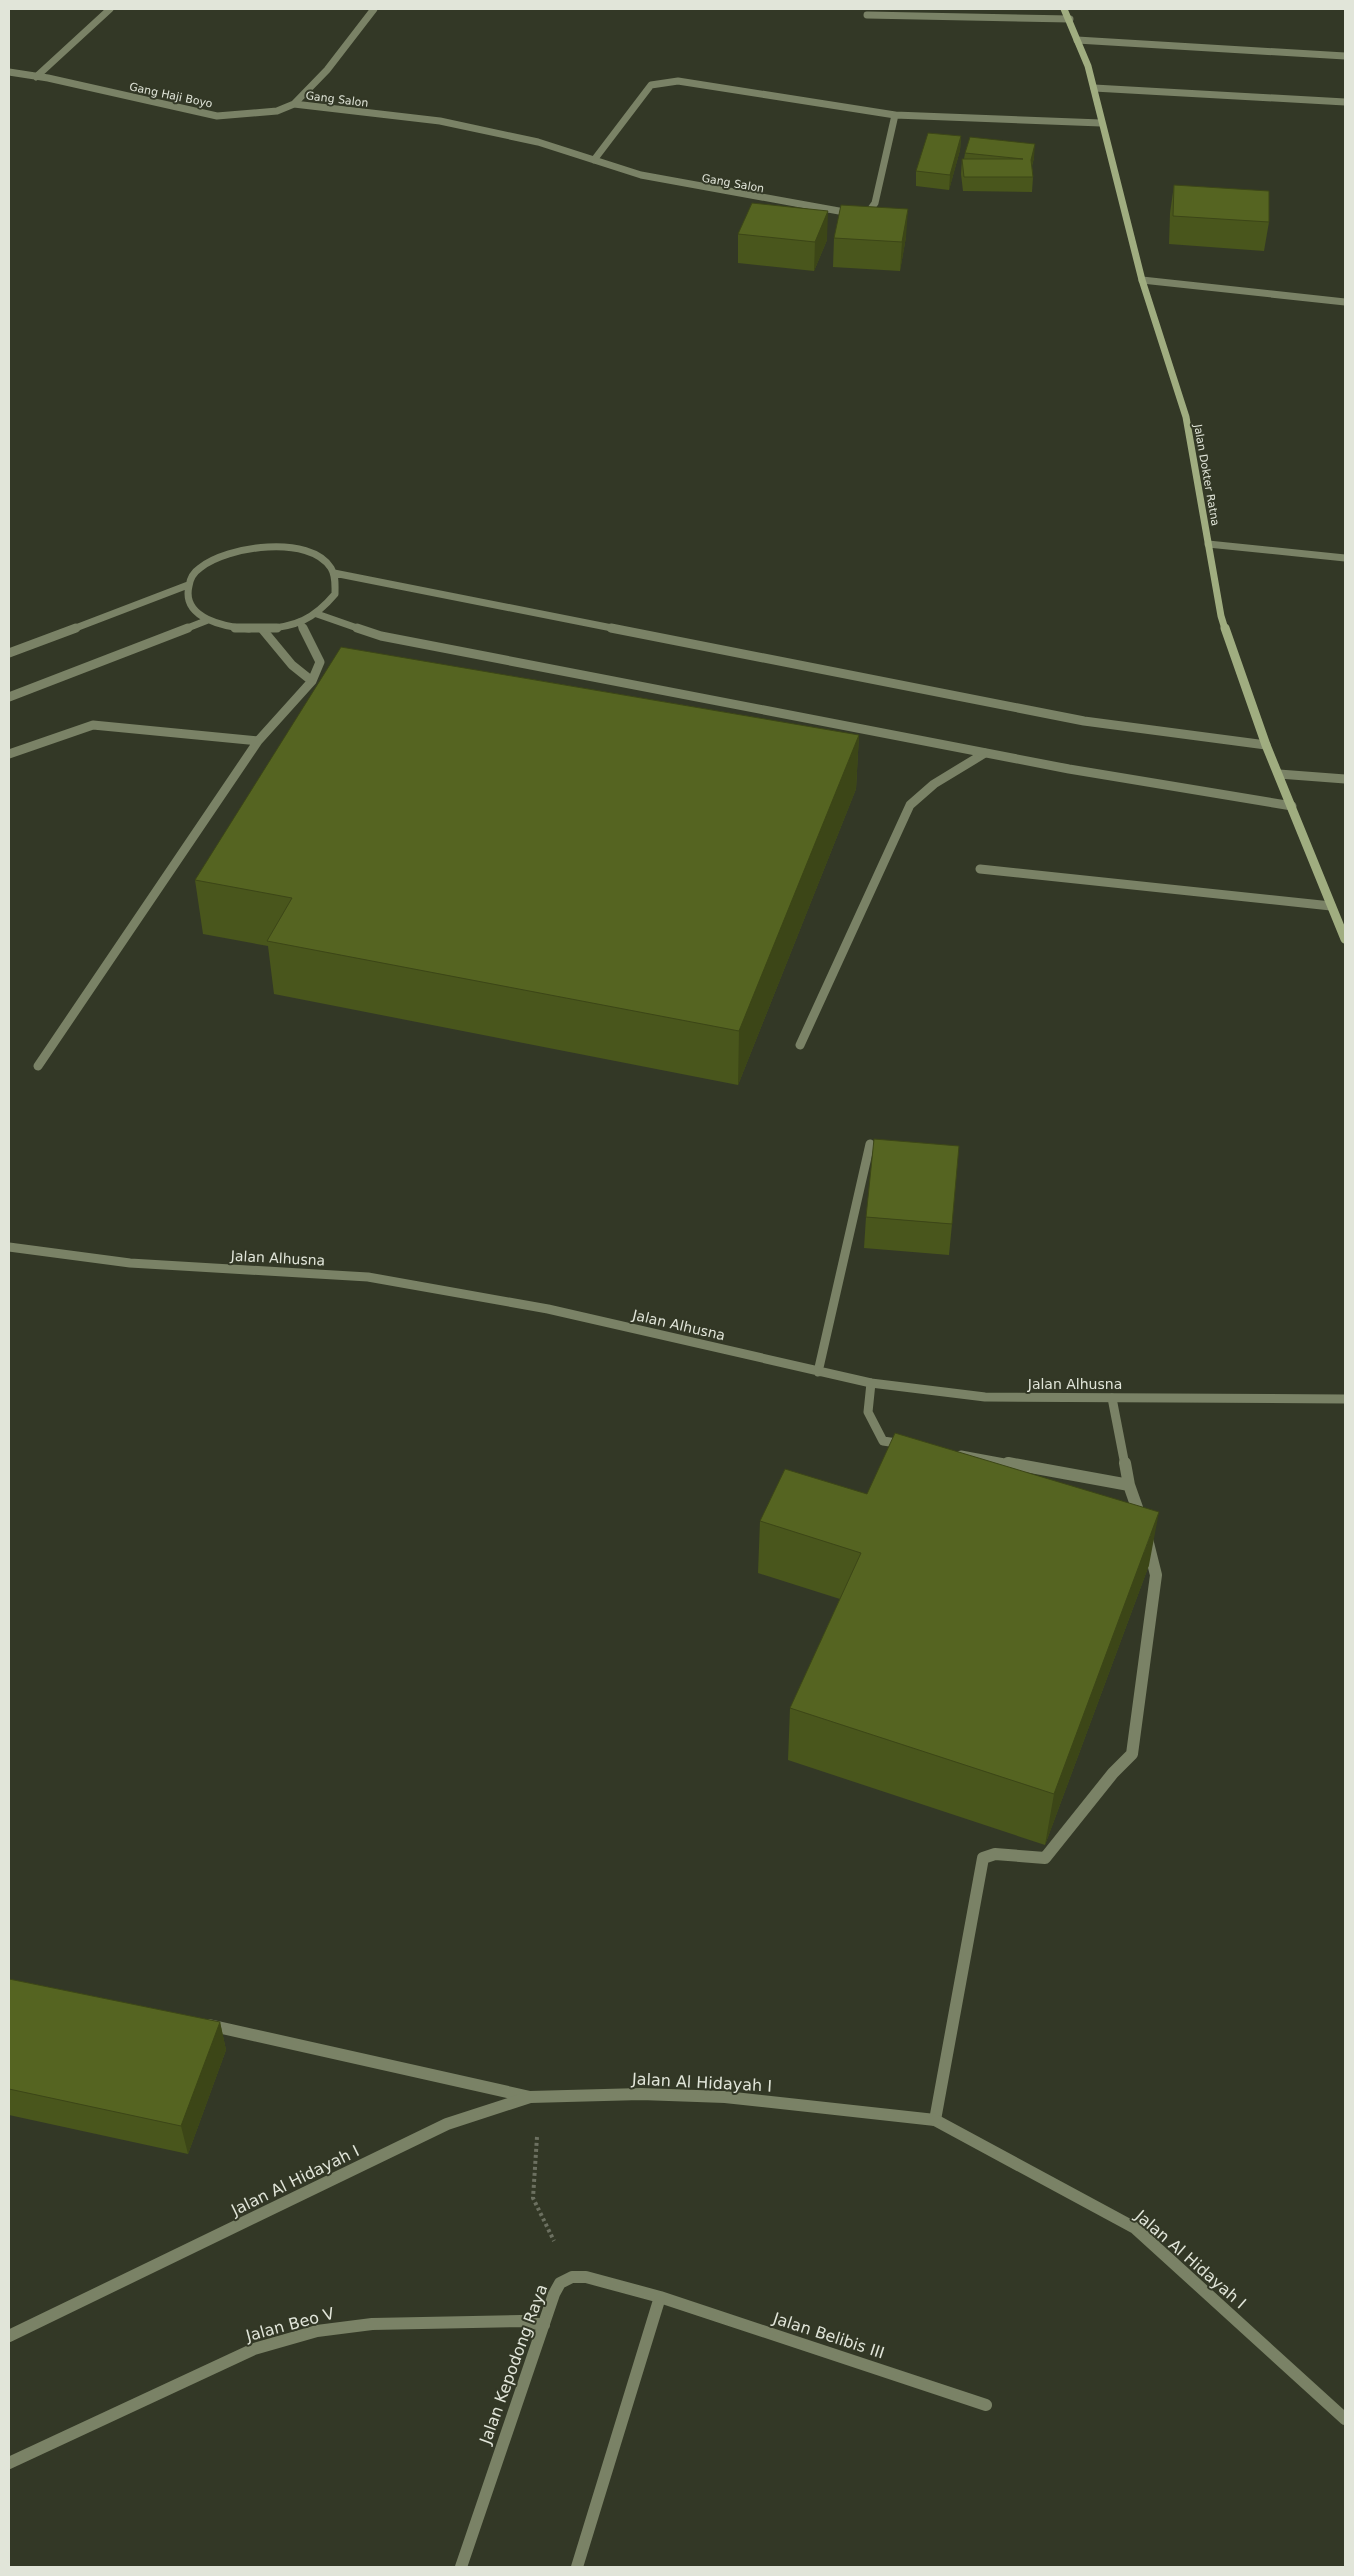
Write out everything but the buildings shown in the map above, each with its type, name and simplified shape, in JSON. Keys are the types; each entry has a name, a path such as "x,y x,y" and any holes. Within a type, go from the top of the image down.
{"street":[{"path":"36,77 110,9"},
{"name":"Gang Haji Boyo","path":"9,72 217,116 277,111 294,104 327,70 374,9"},
{"name":"Jalan Dokter Ratna","path":"1064,9 1070,19 1094,88 1142,280 1171,365 1186,417 1221,616 1266,745 1345,939"},
{"path":"867,15 1070,19"},
{"path":"1077,40 1345,56"},
{"path":"594,160 652,85 678,81 895,115 1102,123"},
{"path":"1094,88 1345,102"},
{"name":"Gang Salon","path":"294,104 440,121 538,142 641,175 701,188 850,213 870,210 875,203 887,151 888,136 895,115"},
{"path":"1142,280 1345,302"},
{"path":"1208,544 1345,558"},
{"path":"269,546 291,548 310,554 325,562 334,573 335,594 317,614 300,622 263,630 233,628 208,620 194,610 188,598 188,585 196,572 209,562 227,553 269,546"},
{"path":"334,573 1075,720 1266,745"},
{"path":"9,653 188,585"},
{"path":"317,614 381,636 985,753 1292,806"},
{"path":"9,697 208,620"},
{"path":"38,1066 258,741 312,682 320,662 300,622"},
{"path":"263,630 292,665 312,682"},
{"path":"9,754 93,725 258,741"},
{"path":"800,1045 910,805 934,784 985,753"},
{"path":"1279,774 1345,779"},
{"path":"980,869 1331,906"},
{"path":"818,1372 870,1144"},
{"name":"Jalan Alhusna","path":"9,1247 130,1263 368,1278 548,1309 871,1383 984,1397 1345,1399"},
{"path":"871,1383 868,1412 883,1441 912,1446"},
{"path":"935,2120 981,1861 992,1853 1038,1860 1045,1858 1113,1773 1132,1754 1156,1568 1129,1485 1112,1398"},
{"path":"950,1452 1129,1485"},
{"path":"192,2021 530,2097"},
{"name":"Jalan Al Hidayah I","path":"9,2336 447,2124 530,2097 641,2094 725,2097 935,2120 1135,2228 1345,2418"},
{"path":"572,2277 586,2276 660,2297 577,2567"},
{"name":"Jalan Kepodong Raya","path":"461,2567 554,2294 560,2283 572,2277"},
{"name":"Jalan Belibis III","path":"660,2297 986,2405"},
{"name":"Jalan Beo V","path":"9,2463 254,2349 317,2331 372,2324 521,2321 544,2325"}],"path":[{"path":"538,2132 534,2198 572,2277"}]}
